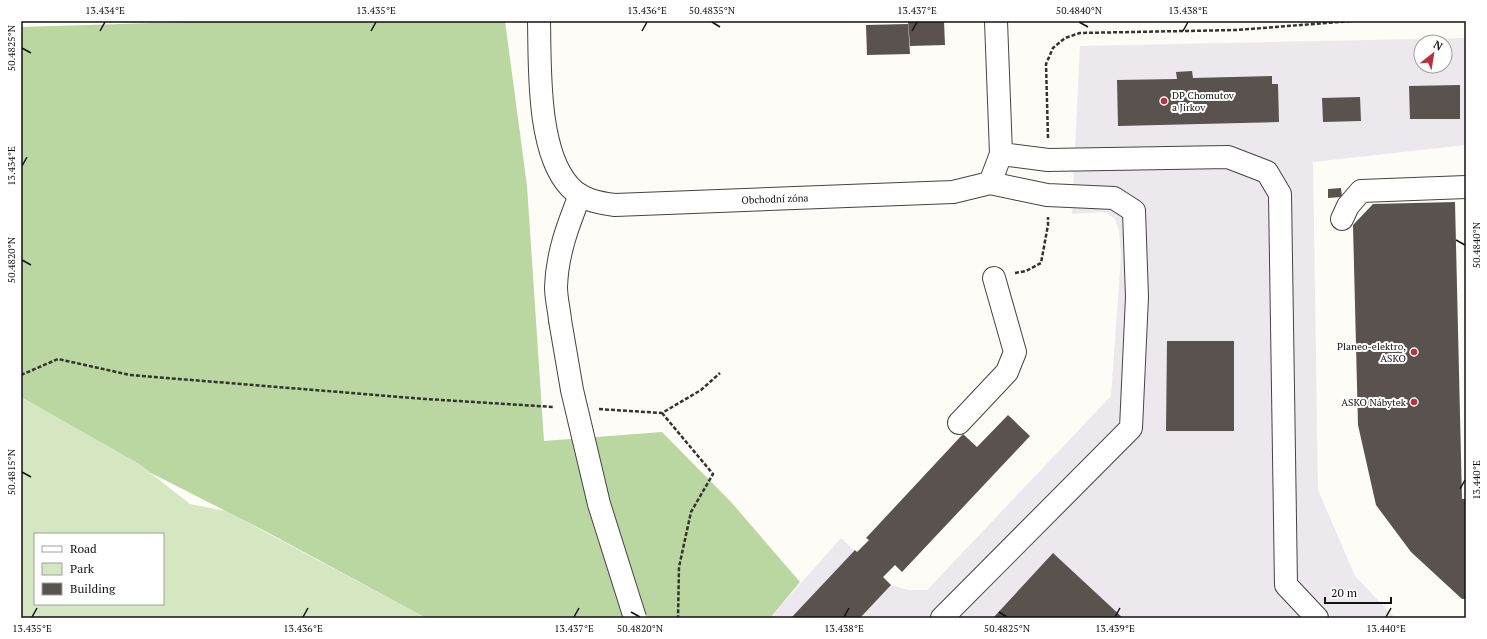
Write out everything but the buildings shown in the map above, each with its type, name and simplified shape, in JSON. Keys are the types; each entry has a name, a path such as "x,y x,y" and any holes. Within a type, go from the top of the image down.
{"street":[{"name":"Obchodní zóna","path":"539,21 543,114 551,150 558,169 571,188 580,195 601,203 630,204 953,192 990,183"},
{"path":"942,618 1130,428 1137,297 1134,211 1114,198 1047,195 990,183 1001,154 996,21"},
{"path":"1001,154 1048,160 1228,157 1267,172 1280,194 1286,585 1317,618"},
{"path":"1342,219 1348,206 1361,191 1466,188"},
{"path":"580,195 564,234 558,265 556,288 560,320 572,390 599,504 635,618"},
{"path":"959,423 1007,372 1015,352 994,278"}],"path":[{"path":"1048,160 1046,64 1053,48 1065,38 1080,33 1237,30 1352,21"},
{"path":"994,278 1026,271 1040,263 1048,225 1047,195"},
{"path":"21,375 58,359 130,375 559,407"},
{"path":"598,409 662,413 701,390 720,373"},
{"path":"662,413 713,474 691,512 679,567 678,618"}],"shaded area":[{"path":"1453,38 1466,38 1466,145 1313,162 1318,490 1355,576 1395,618 770,618 841,538 891,585 908,590 927,590 1111,396 1121,256 1119,231 1115,219 1105,212 1072,214 1080,46 1413,39 1413,74 1453,74"}],"green space":[{"path":"219,21 505,21 527,186 544,441 662,432 731,502 800,582 770,618 426,618 265,531 151,473 139,464 21,397 21,27"},
{"path":"21,397 139,464 190,504 226,511 426,618 21,618"}],"place":[{"name":"DP Chomutov a Jirkov","path":"1164,101"},
{"name":"Planeo-elektro, ASKO","path":"1414,352"},
{"name":"ASKO Nábytek","path":"1414,402"}]}
